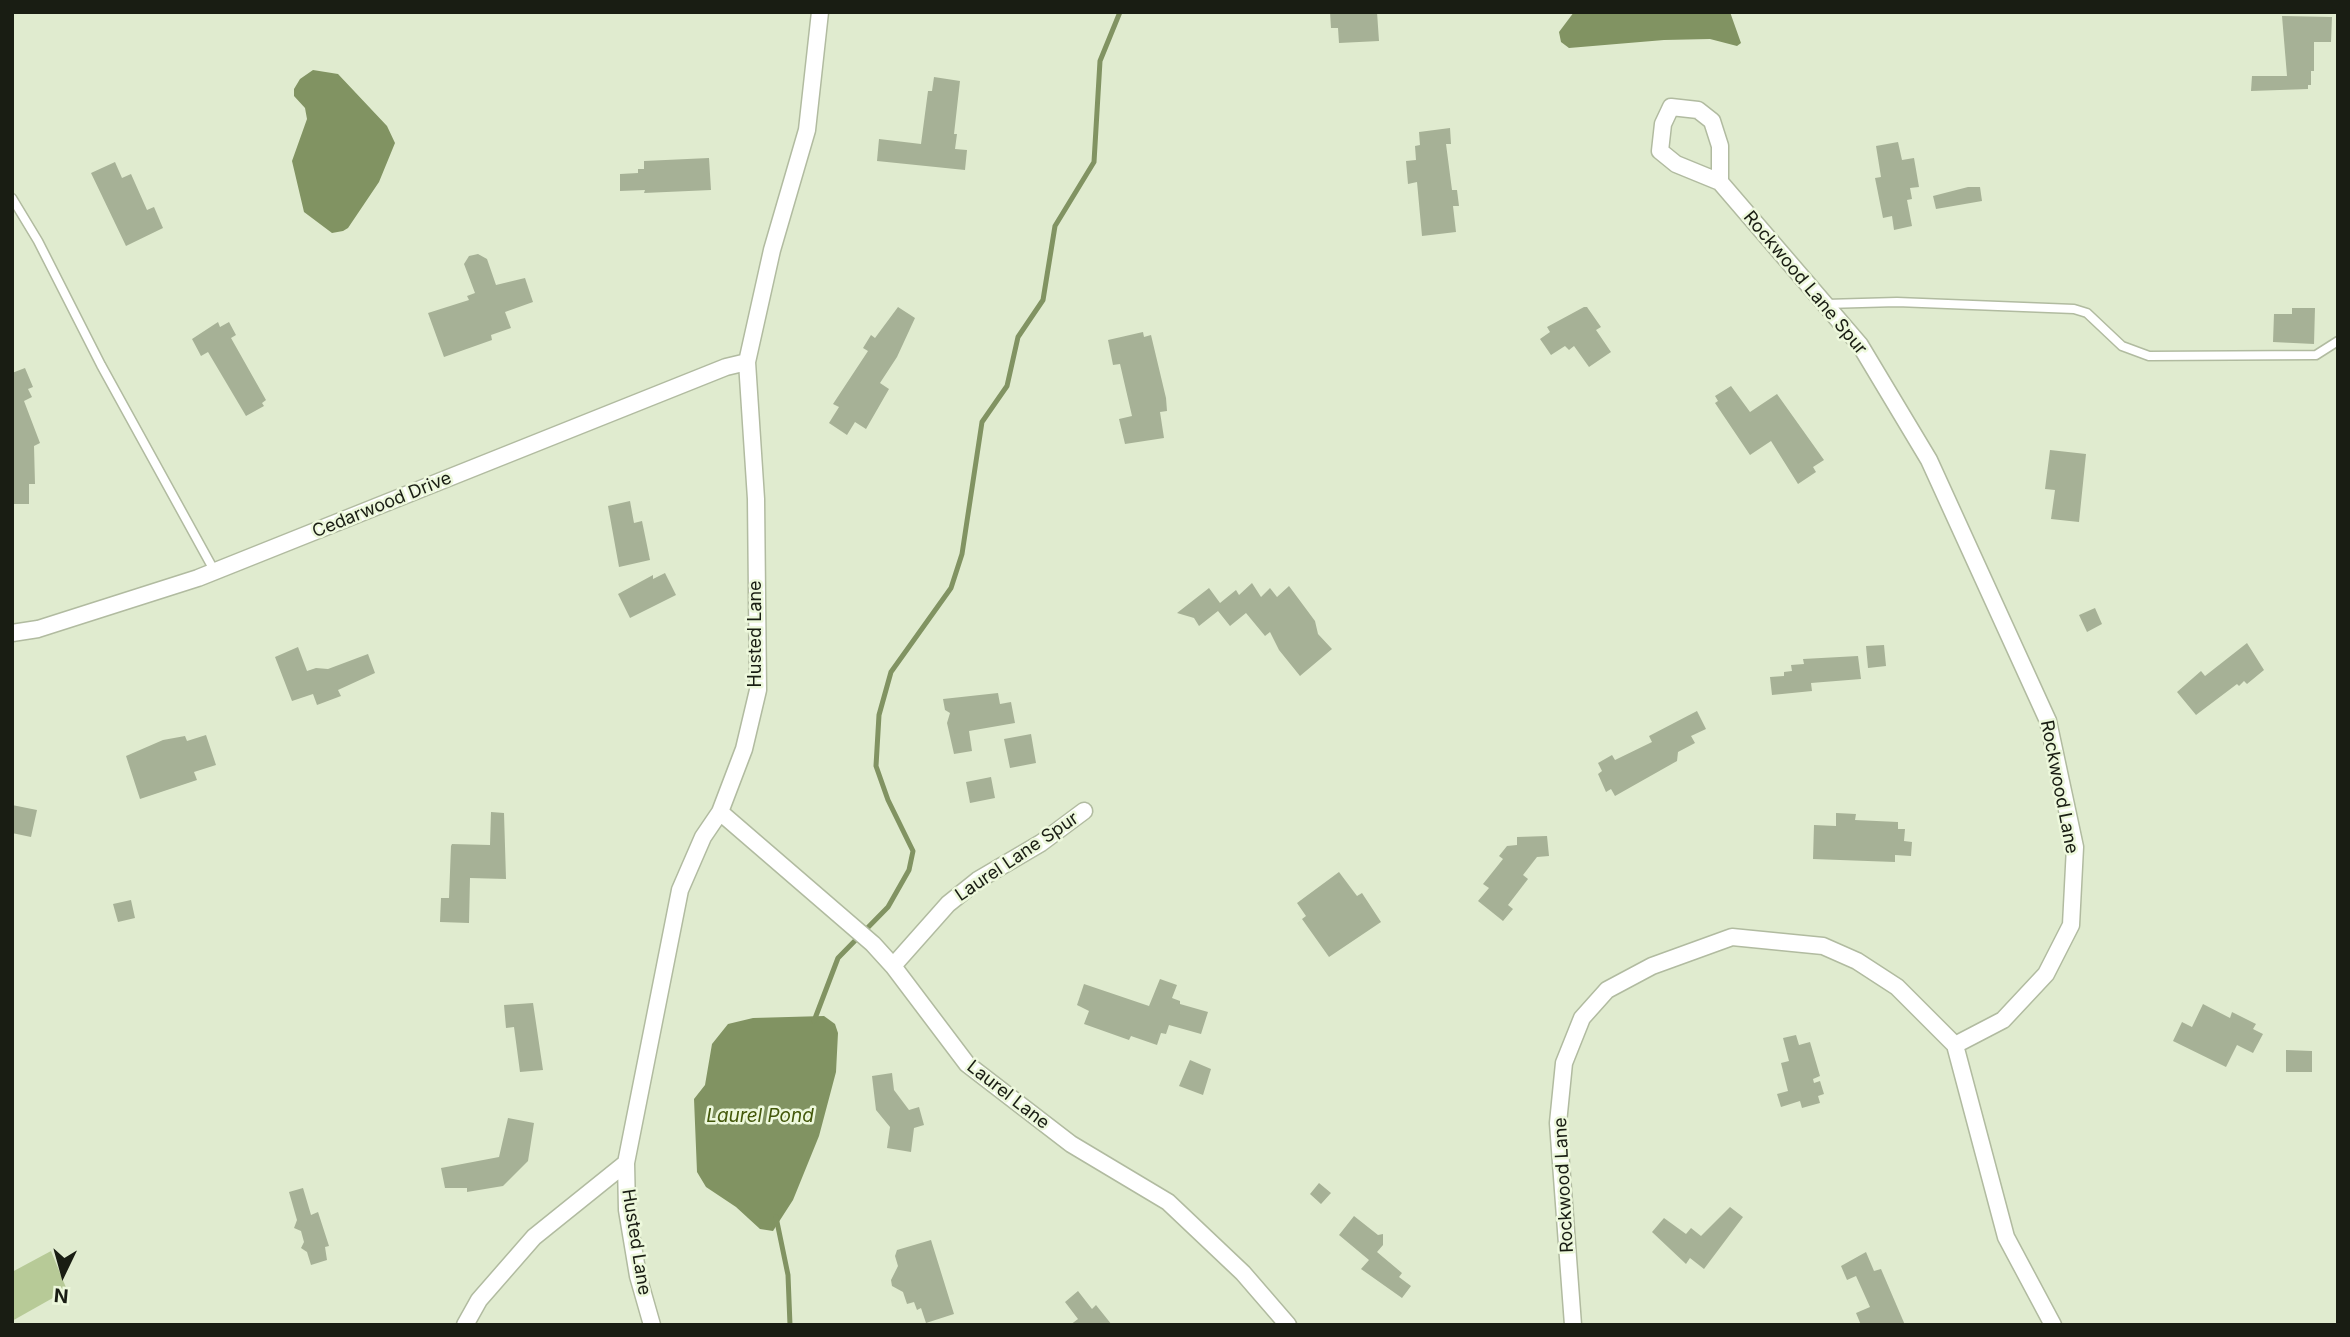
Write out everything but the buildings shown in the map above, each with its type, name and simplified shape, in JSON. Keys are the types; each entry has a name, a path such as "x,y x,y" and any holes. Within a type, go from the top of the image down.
{"street":[{"name":"Husted Lane","path":"652,1325 636,1263 627,1210 626,1163 680,890 703,837 720,812 744,749 758,690 755,499 747,362 772,250 807,130 820,12"},
{"name":"Rockwood Lane Spur","path":"1720,181 1720,146 1712,121 1698,110 1671,107 1662,124 1660,151 1676,164 1720,181 1860,345 1928,460 1979,575"},
{"name":"Cedarwood Drive","path":"12,634 38,629 215,572 726,367 747,362"},
{"name":"Rockwood Lane","path":"1573,1325 1558,1123 1564,1063 1582,1018 1606,990 1652,966 1732,937 1823,946 1857,961 1897,987 1955,1045 2003,1020 2046,974 2071,925 2075,847 2048,721 1979,575"},
{"name":"Laurel Lane Spur","path":"893,966 948,904 978,880 1041,843 1084,811"},
{"name":"Laurel Lane","path":"720,812 873,944 967,1063 1071,1144 1168,1202 1242,1273 1288,1325"},
{"path":"1955,1045 2006,1237 2053,1325"},
{"path":"465,1325 479,1300 534,1237 626,1163"}],"lane":[{"path":"12,198 38,240 101,365 215,572"},
{"path":"1823,304 1897,302 2074,309 2087,313 2122,346 2149,356 2316,355 2338,341"}],"shaded area":[{"path":"51,1251 67,1290 12,1321 12,1272"}],"water":[{"path":"1574,12 1730,12 1741,43 1737,46 1710,39 1664,40 1569,48 1561,42 1559,32"},
{"path":"313,70 338,74 387,126 395,143 379,182 348,228 332,233 304,212 292,161 307,119 305,108 294,96 294,89 300,79"},
{"name":"Laurel Pond","path":"824,1016 835,1024 838,1033 836,1072 819,1136 793,1200 773,1231 760,1229 736,1207 706,1187 697,1172 694,1099 705,1085 712,1044 728,1024 753,1018"}],"waterway":[{"path":"814,1021 838,958 888,907 909,870 913,851 888,800 876,766 879,715 891,672 951,588 962,554 982,422 1007,386 1018,337 1043,300 1055,226 1094,162 1100,61 1120,12"},
{"path":"776,1217 788,1275 790,1325"}]}
